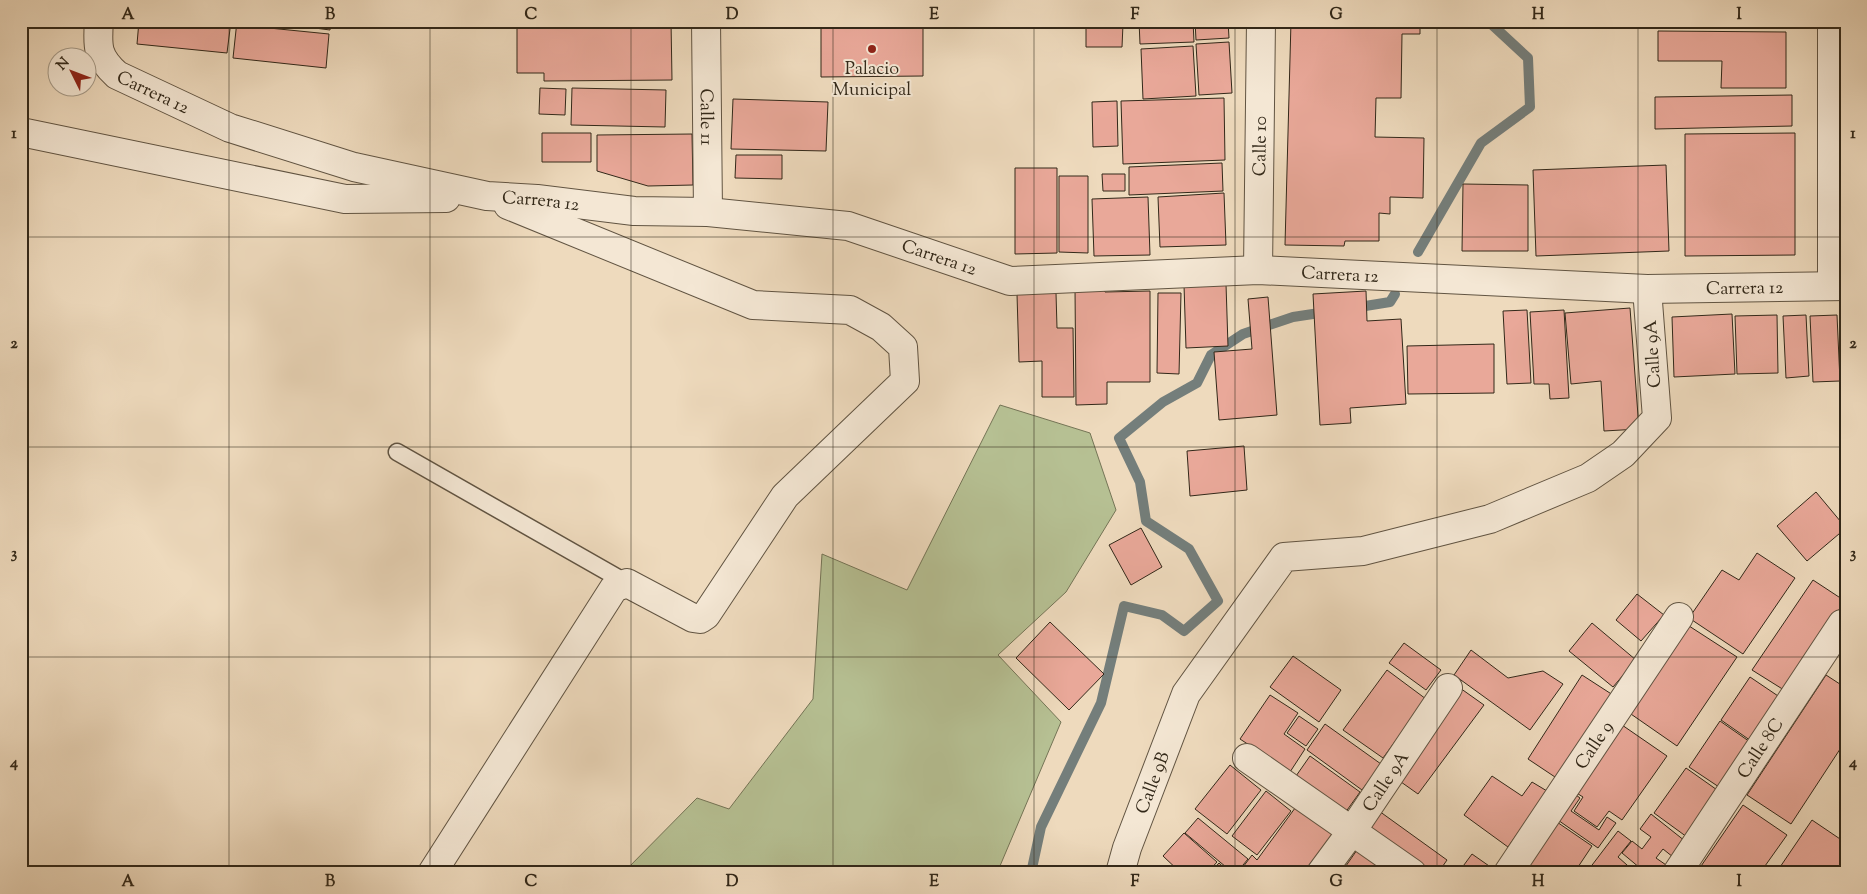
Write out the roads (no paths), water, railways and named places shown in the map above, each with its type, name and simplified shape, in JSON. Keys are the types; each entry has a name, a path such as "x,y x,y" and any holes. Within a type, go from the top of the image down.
{"street":[{"name":"Carrera 12","path":"99,21 97,42 104,63 117,75 230,128 354,167 487,196 537,199 634,211 708,212 848,226 1010,281 1258,270 1648,289 1839,286"},
{"name":"Calle 11","path":"706,21 708,212"},
{"name":"Calle 10","path":"1258,270 1261,21"},
{"path":"1832,21 1839,286"},
{"path":"21,132 345,199 487,196 753,305 850,310 881,327 903,347 905,382 785,496 706,615 700,618 693,618 627,583 614,588 432,873"},
{"name":"Calle 9A","path":"1648,289 1657,418"},
{"name":"Calle 9B","path":"1120,873 1127,848 1186,694 1284,557 1362,552 1490,519 1588,478 1623,454 1657,418"},
{"name":"Calle 9","path":"1508,873 1679,617"},
{"name":"Calle 8C","path":"1677,873 1842,624"},
{"name":"Calle 9A","path":"1321,873 1352,831 1448,688"},
{"path":"1247,758 1412,873"}],"lane":[{"path":"398,452 627,583"}],"waterway":[{"path":"1418,252 1481,143 1530,107 1528,58 1488,21"},
{"path":"1353,308 1390,302 1395,294"},
{"path":"1031,873 1041,827 1101,703 1124,606 1162,615 1184,631 1218,601 1189,549 1146,521 1140,482 1119,438 1163,402 1197,383 1211,355 1243,334 1293,317 1326,312"}],"place":[{"name":"Palacio Municipal","path":"872,49"}]}
